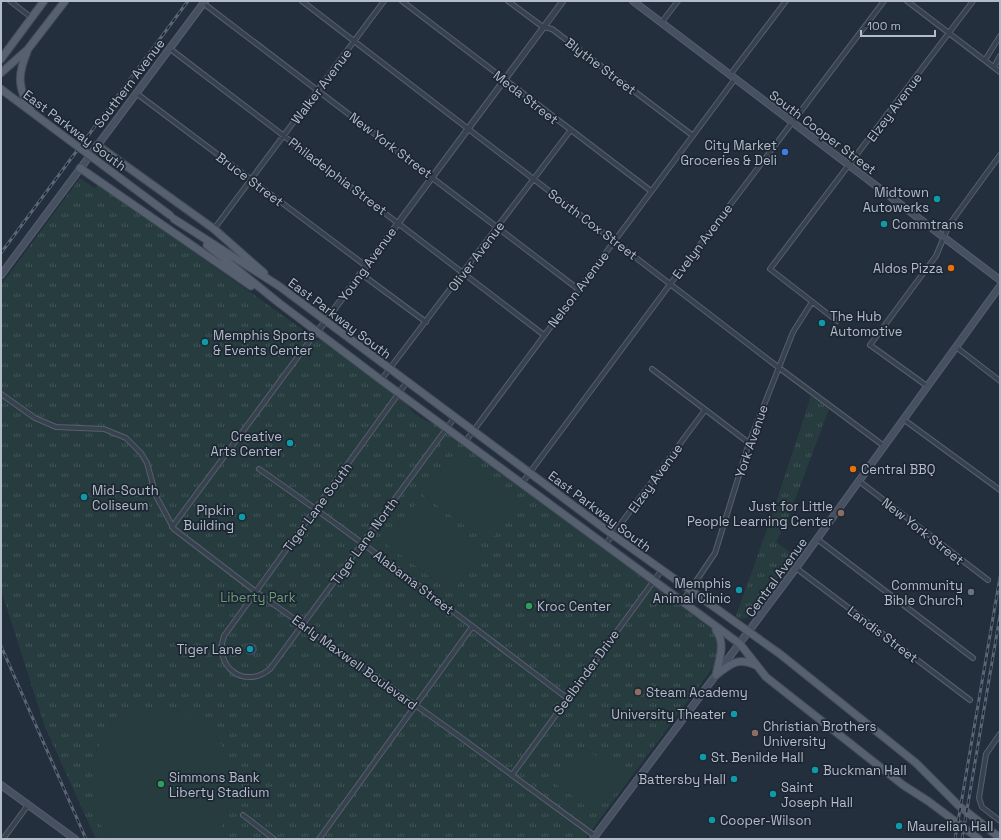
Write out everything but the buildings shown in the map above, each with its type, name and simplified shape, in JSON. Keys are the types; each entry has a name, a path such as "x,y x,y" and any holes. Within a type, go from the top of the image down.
{"main road":[{"path":"1,59 44,1"},
{"path":"1,73 28,49 65,1"},
{"name":"South Cooper Street","path":"633,1 1000,280"},
{"name":"Southern Avenue","path":"1,275 204,2"},
{"path":"28,49 23,62 20,84 22,93 33,114"},
{"name":"East Parkway South","path":"1,89 172,218 279,303 381,380 740,644 766,677 892,777 979,839"},
{"path":"97,145 214,229 279,286"},
{"path":"80,168 226,270 279,303"},
{"name":"East Parkway South","path":"172,218 279,286 406,383 455,417 661,571 785,658 916,763 958,805 1000,838"},
{"name":"Central Avenue","path":"594,838 749,632 1000,286"},
{"path":"712,624 721,638 721,652 716,675"},
{"path":"716,675 728,666 742,660 756,665"},
{"path":"1,785 75,839"}],"street":[{"path":"10,1 32,18"},
{"name":"South Cox Street","path":"302,1 671,283 778,367 884,446"},
{"name":"Walker Avenue","path":"214,229 384,1"},
{"name":"Meda Street","path":"402,1 570,131 651,191"},
{"name":"Blythe Street","path":"508,1 543,27 552,29 692,135"},
{"name":"Young Avenue","path":"172,527 563,1"},
{"path":"661,23 678,1"},
{"name":"Nelson Avenue","path":"465,442 692,135 786,1"},
{"name":"Evelyn Avenue","path":"522,483 884,1"},
{"path":"907,1 950,32 1000,72"},
{"name":"Elzey Avenue","path":"812,302 770,269 973,1"},
{"name":"New York Street","path":"204,2 578,289"},
{"path":"985,60 1000,36"},
{"name":"Philadelphia Street","path":"169,48 544,335"},
{"path":"994,67 1000,56"},
{"name":"Bruce Street","path":"135,93 366,266"},
{"name":"Oliver Avenue","path":"381,380 570,131"},
{"path":"927,386 870,345 936,256 949,225 1000,155"},
{"path":"360,273 426,322"},
{"path":"812,302 837,321"},
{"name":"York Avenue","path":"682,602 716,553 749,443 778,367 796,327 812,302"},
{"path":"956,347 1000,381"},
{"path":"652,369 749,443"},
{"name":"Tiger Lane South","path":"274,665 266,673 255,677 244,677 233,672 226,664 222,653 222,641 227,631 255,591 406,383"},
{"name":"Early Maxwell Boulevard","path":"1,394 35,418 56,427 104,430 126,438 141,453 147,463 156,496 172,527 255,591 512,775 594,838"},
{"name":"Elzey Avenue","path":"606,546 705,410"},
{"name":"Tiger Lane North","path":"274,665 455,417"},
{"path":"903,419 1000,490"},
{"name":"Alabama Street","path":"259,469 362,543 472,628 567,698"},
{"name":"New York Street","path":"859,481 988,580"},
{"path":"817,539 973,658"},
{"name":"Landis Street","path":"796,568 970,700"},
{"name":"Seelbinder Drive","path":"512,775 661,571"},
{"path":"319,839 472,628"},
{"path":"1000,734 986,754 979,798 982,807 1000,820"},
{"path":"2,839 28,805"},
{"path":"243,815 274,839"}],"green space":[{"name":"Liberty Park","path":"80,178 94,188 100,185 318,341 321,340 406,402 411,410 419,417 437,425 719,635 717,662 585,839 96,839 45,727 1,590 1,285"},
{"path":"811,396 829,409 787,521 776,542 794,555 747,618 740,619 736,616 771,518"},
{"path":"454,453 519,502 489,543 423,495"},
{"path":"417,503 482,551 452,593 386,544"},
{"name":"Simmons Bank Liberty Stadium","path":"160,708 172,709 194,717 212,732 224,751 229,769 228,802 224,821 214,839 110,839 96,814 92,785 93,769 101,742 108,731 118,722 130,715 144,710"},
{"path":"583,747 623,775 595,813 556,784"}],"water":[{"path":"251,643 255,645 257,649 255,653 251,655 247,653 245,649 247,645"}],"railway":[{"path":"1,253 188,1"},
{"path":"955,839 1000,577"},
{"path":"962,839 1000,615"},
{"path":"1,646 86,839"}],"place":[{"name":"City Market Groceries & Deli","path":"785,152"},
{"name":"Midtown Autowerks","path":"937,199"},
{"name":"Commtrans","path":"884,224"},
{"name":"Aldos Pizza","path":"951,268"},
{"name":"The Hub Automotive","path":"822,323"},
{"name":"Memphis Sports & Events Center","path":"205,342"},
{"name":"Creative Arts Center","path":"290,443"},
{"name":"Central BBQ","path":"853,469"},
{"name":"Mid-South Coliseum","path":"84,497"},
{"name":"Just for Little People Learning Center","path":"841,513"},
{"name":"Pipkin Building","path":"242,517"},
{"name":"Memphis Animal Clinic","path":"739,590"},
{"name":"Community Bible Church","path":"971,592"},
{"name":"Kroc Center","path":"529,606"},
{"name":"Tiger Lane","path":"250,649"},
{"name":"Steam Academy","path":"638,692"},
{"name":"University Theater","path":"734,714"},
{"name":"Christian Brothers University","path":"755,733"},
{"name":"St. Benilde Hall","path":"703,757"},
{"name":"Buckman Hall","path":"815,770"},
{"name":"Battersby Hall","path":"734,779"},
{"name":"Simmons Bank Liberty Stadium","path":"161,784"},
{"name":"Saint Joseph Hall","path":"773,794"},
{"name":"Cooper-Wilson","path":"712,820"},
{"name":"Maurelian Hall","path":"899,826"}]}
